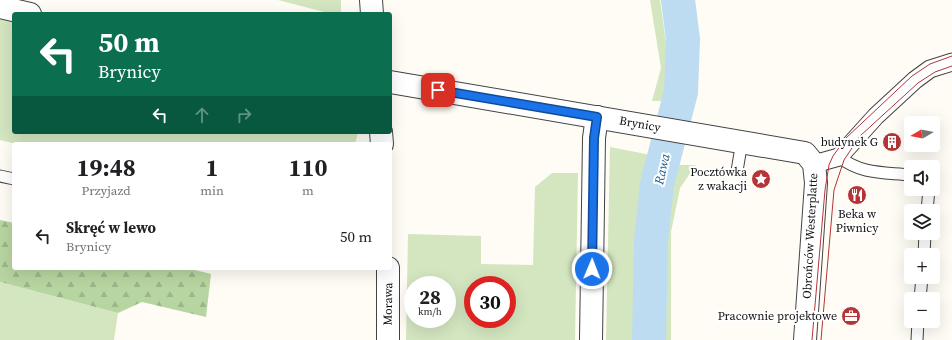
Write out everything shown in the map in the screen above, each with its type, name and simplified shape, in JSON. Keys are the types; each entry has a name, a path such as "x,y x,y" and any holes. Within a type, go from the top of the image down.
{"street":[{"path":"371,0 372,12"},
{"path":"0,7 21,12"},
{"path":"840,157 876,116 916,80 930,69 952,62"},
{"name":"Brynicy","path":"392,82 742,141 805,153 814,164"},
{"path":"591,340 594,138 597,117"},
{"name":"Obrońców Westerplatte","path":"804,340 816,183 814,164 840,157"},
{"name":"Morawa","path":"388,270 388,340"}],"lane":[{"path":"737,171 742,141"},
{"path":"840,157 850,165 863,170 904,173"},
{"path":"0,176 12,179"},
{"path":"917,340 918,328"}],"green space":[{"path":"278,0 341,0 341,12 324,12"},
{"path":"650,0 660,0 669,63 665,101 652,101 661,68"},
{"path":"0,18 12,21 12,134 358,134 356,142 12,143 0,140"},
{"path":"610,147 651,155 641,195 636,340 606,340"},
{"path":"677,165 696,165 680,188 671,232 671,340 659,340 662,236 666,202"},
{"path":"552,173 578,173 575,340 406,340 406,328 456,328 456,276 407,276 408,234 481,236 481,264 533,265 535,187"},
{"path":"0,220 12,223 12,270 195,270 211,274 206,317 142,302 118,313 0,282"},
{"path":"0,282 118,313 114,340 0,340"}],"waterway":[{"name":"Rawa","path":"649,340 651,240 657,184 681,92 683,39 678,0"}],"tram line":[{"path":"812,340 825,190 829,165 833,156 846,138 912,76 930,64 952,56"},
{"path":"821,340 834,190 844,160 860,136 918,83 935,72 952,66"}],"place":[{"name":"budynek G","path":"892,142"},
{"name":"Pocztówka z wakacji","path":"761,179"},
{"name":"Beka w Piwnicy","path":"857,195"},
{"name":"Pracownie projektowe","path":"851,316"}],"route":[{"path":"438,90 597,117 594,138 592,269"}]}
